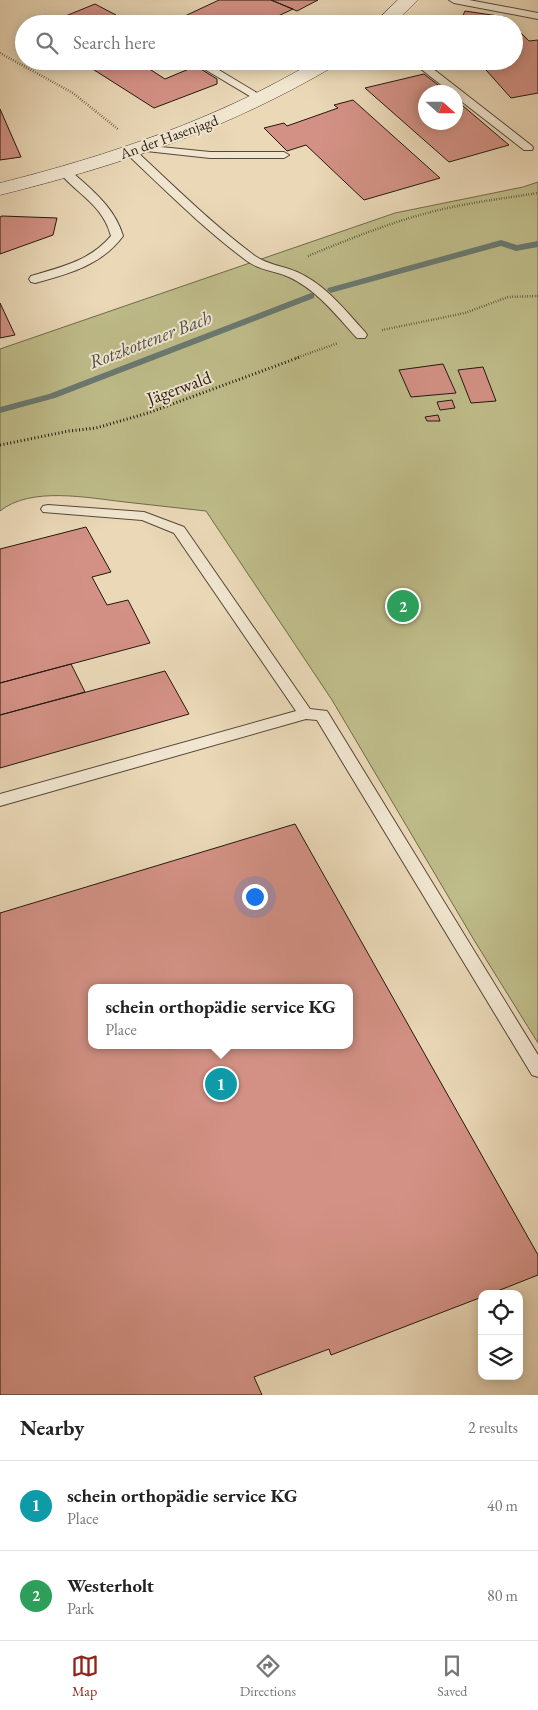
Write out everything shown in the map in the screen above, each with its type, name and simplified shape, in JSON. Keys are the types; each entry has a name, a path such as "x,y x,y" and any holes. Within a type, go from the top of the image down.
{"street":[{"path":"392,15 408,0"},
{"name":"An der Hasenjagd","path":"0,189 65,172 136,150 223,117 313,70"}],"lane":[{"path":"454,0 538,16"},
{"path":"212,70 262,98"},
{"path":"428,70 528,148"},
{"path":"136,150 284,155"},
{"path":"136,150 207,223 253,260 275,270 292,274 312,286 329,300 361,334"},
{"path":"35,279 91,261 109,248 117,236 115,225 108,213 65,172"},
{"path":"48,509 144,516 179,530 306,714"},
{"path":"0,800 306,714 322,715 538,1070"}],"path":[{"path":"0,53 15,61"},
{"path":"32,70 73,92 136,150"},
{"path":"275,270 354,237 399,221 462,205 538,193"},
{"name":"Jägerwald","path":"0,445 69,431 96,428 148,413 361,334 466,312 508,297 538,296"}],"shaded area":[{"path":"538,182 538,1043 474,940 332,700 206,511 77,496 43,496 27,498 13,503 0,511 0,349 395,213 523,187"}],"building":[{"path":"219,0 271,0 293,9 280,15 187,15"},
{"path":"271,0 318,0 297,11"},
{"path":"95,4 116,15 68,15"},
{"path":"465,11 492,15 463,15"},
{"path":"523,35 529,41 538,40 538,93 511,98 486,70 523,70"},
{"path":"94,70 151,70 165,79 186,70 202,70 217,79 217,84 154,108"},
{"path":"424,74 438,85 418,85 418,130 463,130 463,106 509,145 449,162 365,88"},
{"path":"353,100 440,178 364,200 306,145 287,151 264,128 284,123 287,126 338,108 334,105"},
{"path":"0,109 21,157 0,160"},
{"path":"0,217 57,218 53,235 0,254"},
{"path":"0,303 15,335 0,338"},
{"path":"443,364 456,393 411,397 399,370"},
{"path":"483,367 496,401 471,403 458,370"},
{"path":"452,400 455,408 440,410 437,402"},
{"path":"438,415 440,421 427,421 425,417"},
{"path":"86,527 111,572 92,577 107,605 128,600 150,643 0,683 0,549"},
{"path":"71,664 85,692 0,715 0,683"},
{"path":"165,671 189,714 0,768 0,715"},
{"path":"295,824 538,1255 538,1275 500,1290 478,1290 478,1299 331,1355 329,1349 254,1377 262,1395 0,1395 0,913"}],"waterway":[{"name":"Rotzkottener Bach","path":"331,290 501,243 516,248 538,244"},
{"name":"Rotzkottener Bach","path":"0,410 52,396 311,296"}],"place":[{"name":"Westerholt","path":"403,606"},
{"name":"schein orthopädie service KG","path":"221,1084"}]}
